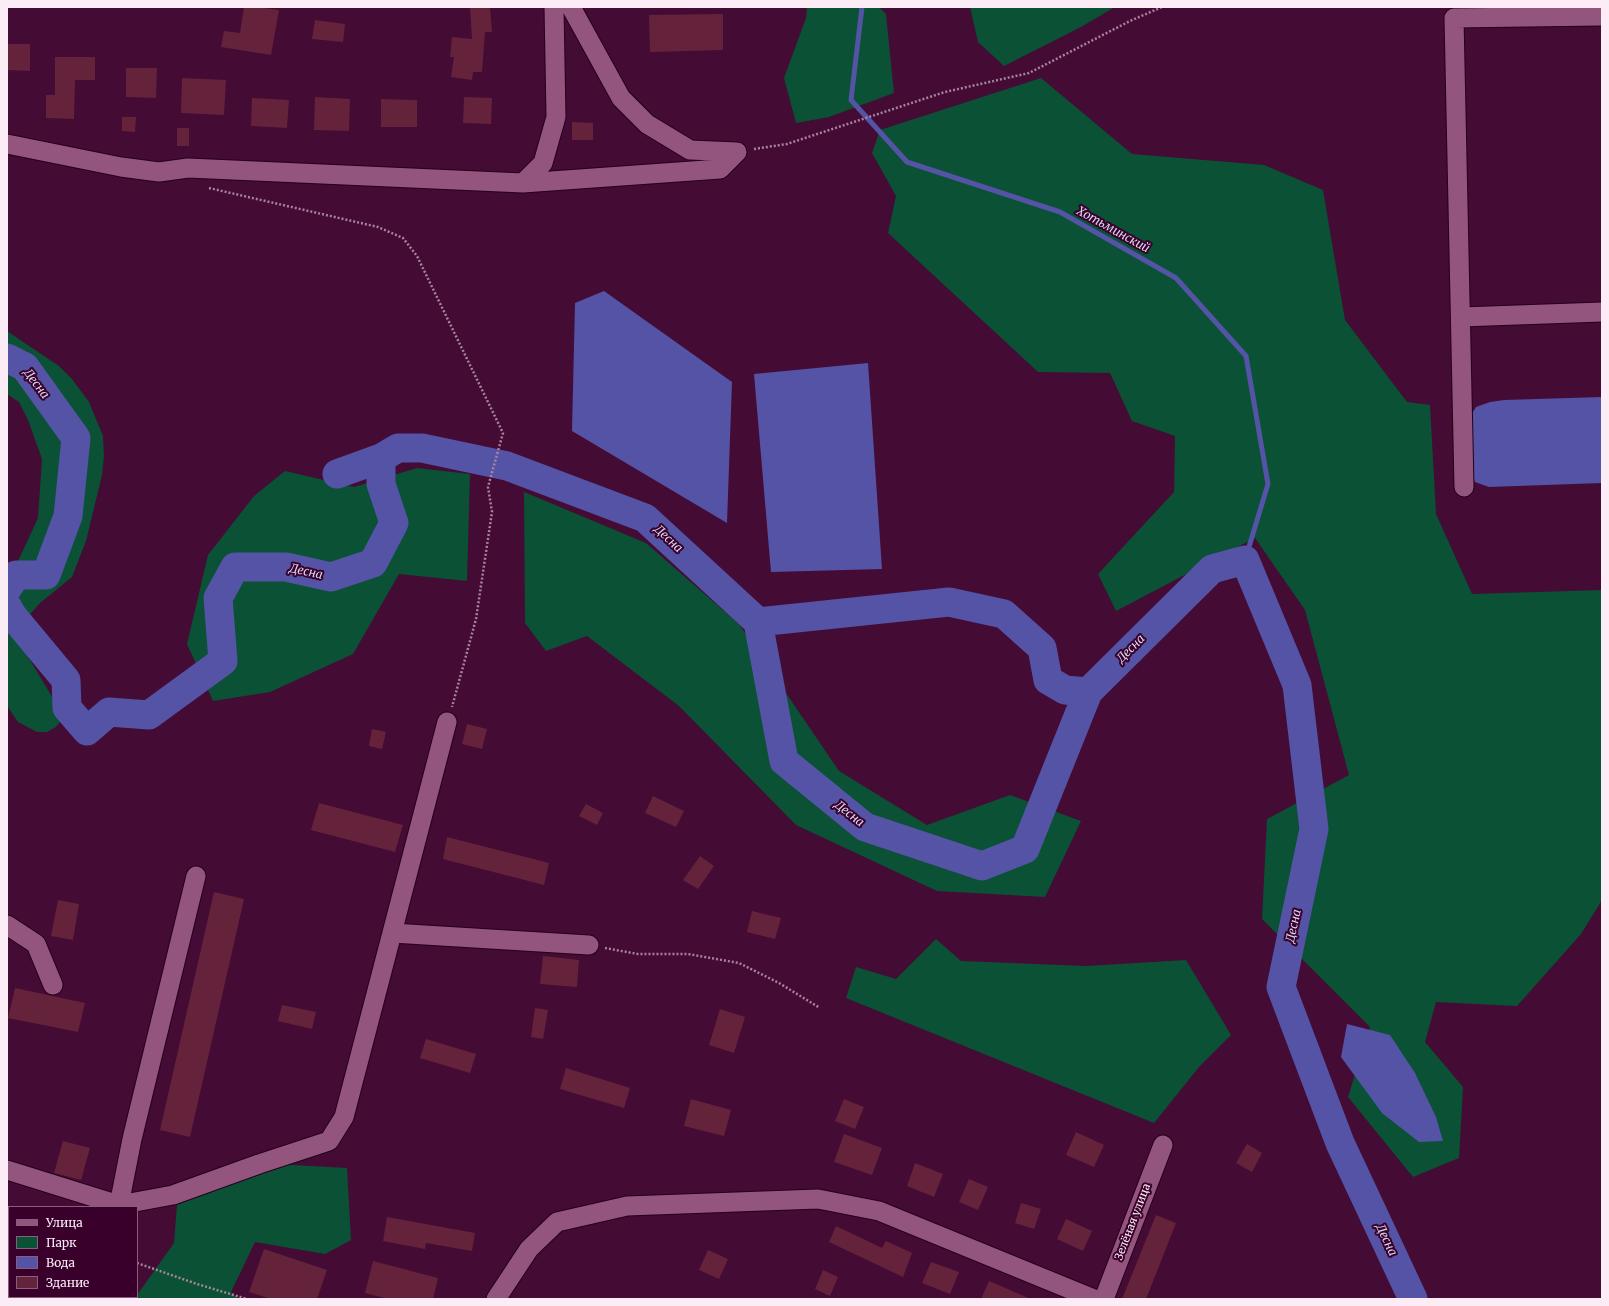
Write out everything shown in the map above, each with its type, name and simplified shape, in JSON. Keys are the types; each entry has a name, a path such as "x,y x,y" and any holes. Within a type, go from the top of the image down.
{"street":[{"path":"523,183 543,163 556,117 554,7"},
{"path":"571,7 621,98 647,124 690,150 737,152"},
{"path":"1464,487 1454,12 1602,16"},
{"path":"7,144 113,166 159,172 188,168 523,183 720,170 737,152"},
{"path":"1461,317 1602,312"},
{"path":"7,1170 118,1206 172,1195 329,1141 344,1117 448,722"},
{"path":"118,1206 132,1138 196,876"},
{"path":"7,925 36,944 53,985"},
{"path":"392,933 589,945"},
{"name":"Зелёная улица","path":"1104,1299 1163,1144"},
{"path":"496,1299 529,1249 557,1222 627,1206 818,1199 879,1211 1094,1299"}],"path":[{"path":"737,152 787,144 945,92 1029,73 1130,21 1162,7"},
{"path":"207,187 378,227 403,238 417,256 503,433 488,487 492,512 476,619 448,722"},
{"path":"589,945 638,954 688,954 739,963 779,983 820,1008"},
{"path":"138,1262 197,1284 247,1299"}],"green space":[{"path":"807,7 879,7 886,14 894,93 829,117 796,123 784,78 806,18"},
{"path":"970,7 1115,7 1081,27 1004,66 978,42"},
{"path":"1041,78 1132,154 1264,165 1323,190 1345,320 1407,402 1430,405 1436,514 1472,594 1602,590 1602,900 1581,934 1517,1006 1436,1002 1425,1042 1463,1087 1459,1158 1413,1177 1348,1097 1370,1027 1262,919 1267,819 1349,775 1305,610 1255,538 1116,611 1098,574 1174,492 1175,436 1132,421 1110,373 1038,372 888,233 896,196 872,153 880,130"},
{"path":"7,331 59,366 72,379 89,402 103,436 104,456 102,475 86,541 72,577 40,603 27,618 24,627 23,636 27,655 60,710 62,719 56,727 47,732 37,732 18,722 7,706 7,581 38,518 42,459 28,420 19,402 7,394"},
{"path":"417,468 470,474 467,581 399,574 353,654 270,692 213,701 187,644 208,555 254,496 285,471 354,487"},
{"path":"524,492 646,543 739,624 839,771 927,825 1010,795 1081,821 1045,897 937,891 796,825 679,706 587,636 546,651 525,623"},
{"path":"936,939 961,961 1086,966 1186,960 1231,1035 1199,1067 1154,1123 846,998 856,967 896,979"},
{"path":"275,1164 347,1168 351,1240 325,1254 255,1242 231,1292 238,1299 134,1299 138,1298 138,1294 174,1243 177,1205"}],"water":[{"path":"604,291 732,382 727,523 572,431 575,303"},
{"path":"868,363 882,569 771,572 754,374"},
{"path":"1602,397 1602,483 1489,487 1475,482 1470,470 1468,420 1476,407 1490,402 1504,400"},
{"path":"1347,1024 1390,1035 1415,1073 1436,1117 1443,1141 1419,1142 1382,1113 1341,1057"}],"building":[{"path":"244,7 279,10 271,55 221,47 224,31 240,33"},
{"path":"470,7 490,7 492,32 485,32 482,72 473,72 472,80 451,77 454,57 450,57 452,37 472,39"},
{"path":"723,14 723,50 650,52 649,15"},
{"path":"315,20 345,24 343,42 312,39"},
{"path":"7,44 30,44 30,71 7,70"},
{"path":"55,57 95,57 95,80 75,80 74,119 46,118 46,95 55,95"},
{"path":"126,68 157,68 156,98 126,97"},
{"path":"182,78 226,80 224,115 181,113"},
{"path":"315,97 350,99 349,131 314,130"},
{"path":"464,97 492,98 491,124 463,123"},
{"path":"252,98 289,100 287,128 251,126"},
{"path":"381,99 417,100 417,127 381,127"},
{"path":"122,117 136,117 135,132 122,131"},
{"path":"572,122 593,123 593,140 572,140"},
{"path":"177,128 189,128 189,146 177,146"},
{"path":"467,724 487,729 482,749 462,744"},
{"path":"372,729 386,732 382,749 369,746"},
{"path":"653,796 684,811 676,827 645,813"},
{"path":"319,803 403,825 395,852 311,830"},
{"path":"586,804 603,813 597,825 579,816"},
{"path":"447,837 549,863 544,885 443,859"},
{"path":"700,856 714,866 698,889 683,880"},
{"path":"214,892 244,899 190,1137 160,1130"},
{"path":"58,900 79,904 73,940 51,936"},
{"path":"752,911 781,918 775,939 747,932"},
{"path":"543,956 579,960 577,987 540,984"},
{"path":"15,988 85,1003 78,1032 8,1018"},
{"path":"282,1005 316,1012 312,1029 278,1021"},
{"path":"535,1008 548,1010 543,1039 531,1037"},
{"path":"720,1009 745,1017 734,1053 709,1045"},
{"path":"426,1039 476,1054 470,1073 420,1058"},
{"path":"566,1068 630,1088 624,1108 560,1089"},
{"path":"691,1099 731,1110 724,1136 684,1126"},
{"path":"844,1099 864,1107 855,1129 835,1121"},
{"path":"1076,1132 1104,1145 1094,1167 1066,1155"},
{"path":"844,1134 882,1148 872,1175 834,1162"},
{"path":"63,1141 90,1148 81,1180 54,1173"},
{"path":"1247,1144 1262,1153 1252,1172 1236,1163"},
{"path":"915,1163 943,1174 934,1197 907,1186"},
{"path":"969,1179 988,1187 978,1210 959,1202"},
{"path":"1021,1203 1041,1209 1034,1229 1015,1223"},
{"path":"1156,1215 1176,1223 1146,1299 1122,1299"},
{"path":"387,1217 475,1233 472,1251 426,1243 425,1249 383,1241"},
{"path":"1066,1219 1092,1231 1083,1251 1057,1239"},
{"path":"836,1226 882,1248 886,1241 912,1253 903,1277 829,1242"},
{"path":"264,1249 327,1270 317,1299 271,1299 249,1292"},
{"path":"708,1250 728,1259 719,1279 699,1270"},
{"path":"373,1261 438,1278 433,1299 388,1299 365,1293"},
{"path":"931,1262 959,1272 950,1294 922,1283"},
{"path":"823,1270 838,1277 830,1296 815,1289"},
{"path":"989,1281 1031,1299 981,1299"}],"waterway":[{"name":"Хотьминский","path":"862,7 851,100 907,162 1060,212 1176,278 1246,356 1268,484 1245,560"},
{"name":"Десна","path":"7,358 25,367 76,438 68,516 46,575 16,575 7,589"},
{"name":"Десна","path":"7,606 12,615 66,680 67,708 87,731 109,712 149,715 223,661 218,598 235,567 286,567 331,577 373,563 394,523 381,484 381,458 398,448 422,448 507,466 645,518 758,622 784,761 865,827 982,866 1025,849 1088,692 1212,569 1245,560 1297,685 1314,829 1281,987 1340,1143 1413,1299"},
{"path":"337,474 381,458"},
{"path":"758,622 949,602 1004,614 1042,648 1048,680 1065,690 1088,692"}]}
